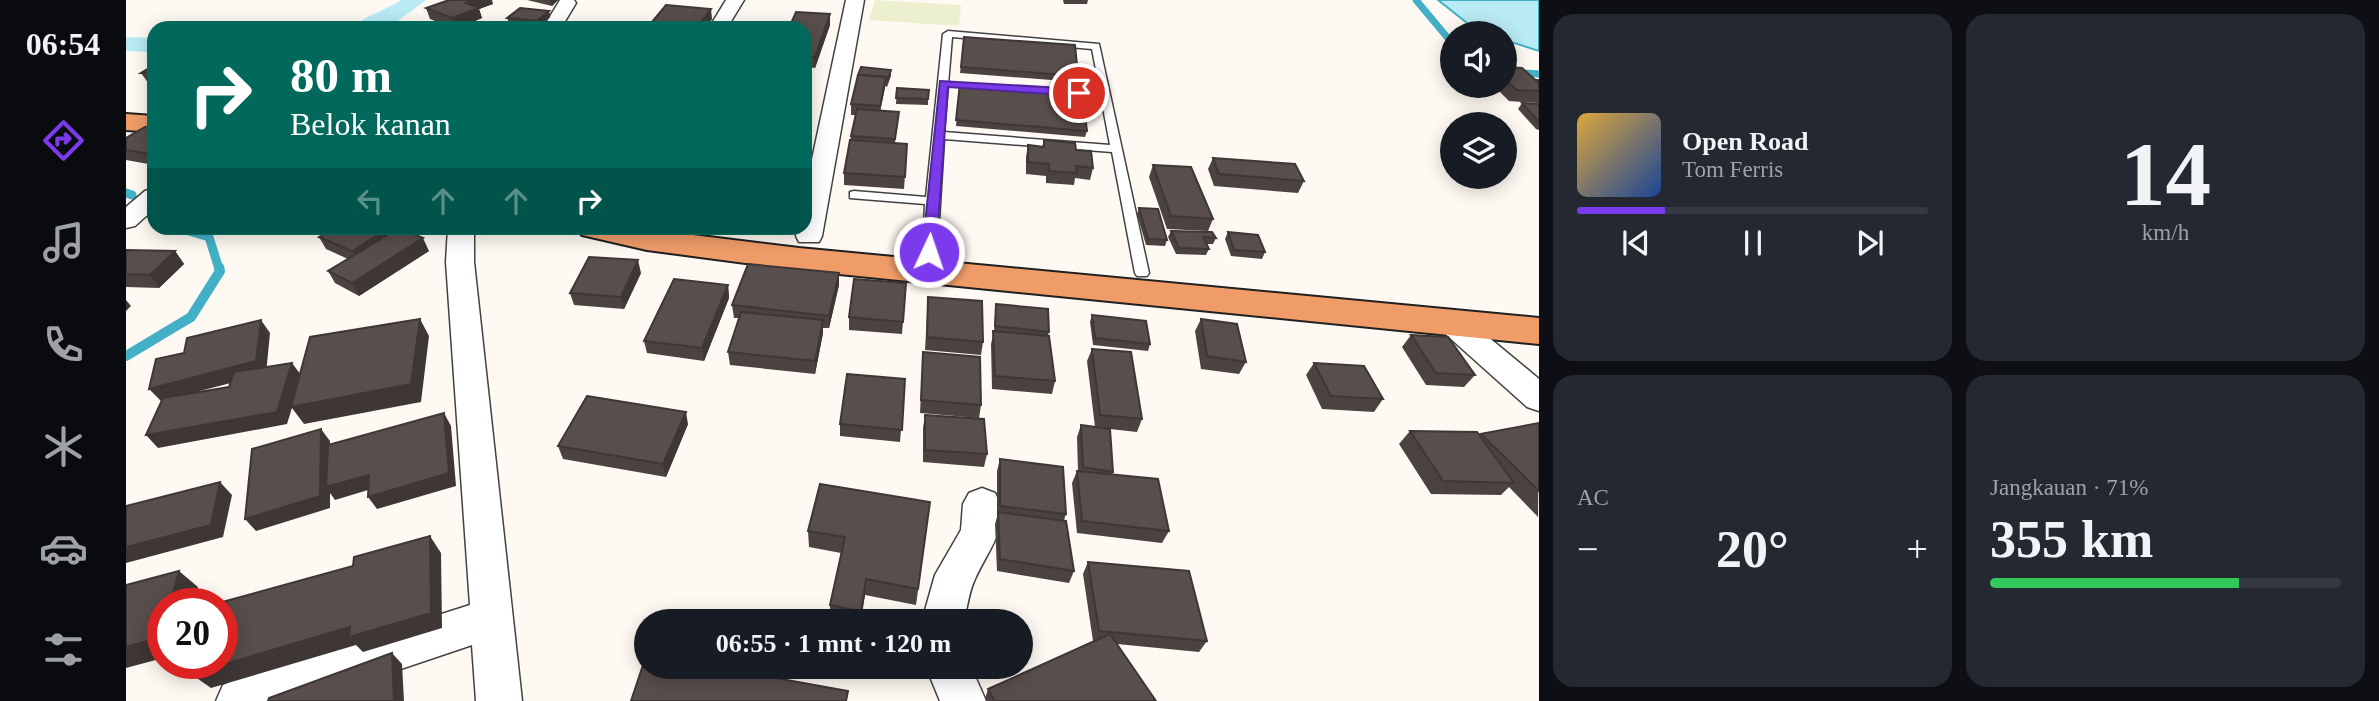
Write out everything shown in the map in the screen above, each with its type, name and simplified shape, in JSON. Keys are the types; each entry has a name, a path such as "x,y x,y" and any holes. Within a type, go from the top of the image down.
{"highway":[{"path":"126,103 147,104"},
{"path":"126,122 147,124"},
{"path":"624,235 726,251 1142,273 1539,311"},
{"path":"800,235 929,262 1539,331"}],"street":[{"path":"722,21 736,0"},
{"path":"812,226 855,0"},
{"path":"556,21 568,3"},
{"path":"126,220 147,201"},
{"path":"461,235 460,262 499,701"},
{"path":"1452,323 1539,398"},
{"path":"946,609 955,575 980,534 982,504"},
{"path":"239,701 490,619"},
{"path":"951,679 963,701"}],"lane":[{"path":"929,262 948,34 1096,46 1142,273"},
{"path":"943,84 957,85"},
{"path":"1038,90 1106,94"},
{"path":"939,135 1118,149"},
{"path":"853,195 932,201"}],"green space":[{"path":"875,0 961,5 959,26 869,20"}],"water":[{"path":"1438,0 1539,0 1539,51 1517,44 1517,21 1465,21"}],"building":[{"path":"449,0 473,0 466,3 479,8 452,18 426,8"},
{"path":"666,5 711,9 702,21 653,21"},
{"path":"520,8 549,11 537,21 507,18"},
{"path":"796,12 830,14 815,57 812,57 812,21 792,21"},
{"path":"964,37 1075,45 1078,76 961,67"},
{"path":"861,67 891,70 885,81 886,77 858,75"},
{"path":"1517,68 1522,68 1539,83 1539,91 1517,90"},
{"path":"858,75 886,77 880,106 851,104"},
{"path":"960,83 1082,93 1087,131 956,120"},
{"path":"897,88 929,90 928,99 896,98"},
{"path":"1522,103 1539,104 1539,122"},
{"path":"857,109 899,112 895,139 851,136"},
{"path":"147,127 147,154 126,150 126,138"},
{"path":"850,140 907,144 905,177 844,173"},
{"path":"1044,140 1075,143 1076,150 1091,151 1093,168 1076,166 1077,173 1049,171 1049,164 1028,162 1028,145 1044,147"},
{"path":"1213,158 1295,164 1304,181 1219,174"},
{"path":"1153,165 1191,167 1213,219 1171,216"},
{"path":"1139,208 1158,209 1167,240 1148,239"},
{"path":"1171,231 1212,232 1216,238 1203,237 1209,249 1179,248"},
{"path":"1228,232 1258,235 1265,252 1234,250"},
{"path":"323,235 378,235 352,251 319,237"},
{"path":"387,235 416,235 423,238 352,283 328,271"},
{"path":"126,250 175,251 150,275 126,274"},
{"path":"589,257 638,260 621,297 570,293"},
{"path":"748,264 839,273 829,316 732,305"},
{"path":"674,279 728,285 702,348 644,341"},
{"path":"854,279 906,283 903,322 849,317"},
{"path":"928,297 982,301 983,342 927,337"},
{"path":"996,304 1048,309 1049,332 995,326"},
{"path":"741,312 823,320 815,361 728,352"},
{"path":"1092,315 1146,321 1150,344 1095,338"},
{"path":"420,319 411,384 291,407 310,337"},
{"path":"1201,319 1237,324 1246,362 1207,356"},
{"path":"261,320 256,361 149,389 156,359 184,353 187,338"},
{"path":"993,331 1049,336 1055,381 995,376"},
{"path":"1411,335 1448,337 1475,375 1436,373"},
{"path":"1092,349 1131,352 1142,419 1100,415"},
{"path":"923,352 980,357 981,405 921,400"},
{"path":"292,363 277,412 146,435 163,398 229,387 234,372"},
{"path":"1314,363 1364,366 1383,399 1331,396"},
{"path":"847,374 905,379 902,430 840,424"},
{"path":"587,396 686,412 663,464 558,446"},
{"path":"444,413 449,473 368,497 369,475 326,487 328,445"},
{"path":"925,415 984,419 987,454 925,450"},
{"path":"1539,423 1539,491 1481,434"},
{"path":"1081,425 1110,429 1113,472 1083,467"},
{"path":"321,429 320,496 245,519 252,449"},
{"path":"1410,431 1477,432 1514,483 1443,481"},
{"path":"1000,459 1063,467 1066,514 1000,506"},
{"path":"1077,471 1158,479 1169,531 1082,521"},
{"path":"220,482 211,525 126,547 126,506"},
{"path":"820,484 930,502 918,589 866,579 861,609 830,605 845,537 808,531"},
{"path":"998,512 1066,521 1074,571 1000,559"},
{"path":"430,536 431,613 349,637 350,627 238,660 238,598 353,566 354,557"},
{"path":"1088,562 1189,571 1207,641 1099,631"},
{"path":"179,571 174,588 147,588 147,641 126,647 126,585"},
{"path":"1110,634 1156,701 995,701 988,689 1010,679 1033,679 1033,669"},
{"path":"392,653 394,701 268,701 269,698"},
{"path":"638,679 781,679 848,691 846,701 631,701"}],"waterway":[{"path":"383,21 416,0"},
{"path":"1416,0 1440,29"},
{"path":"126,44 147,45"},
{"path":"1517,73 1539,74"},
{"path":"126,193 132,195"},
{"path":"202,235 209,237 219,269"},
{"path":"126,356 191,317 220,271 219,267"}],"route":[{"path":"929,252 943,84 1079,93"}]}
